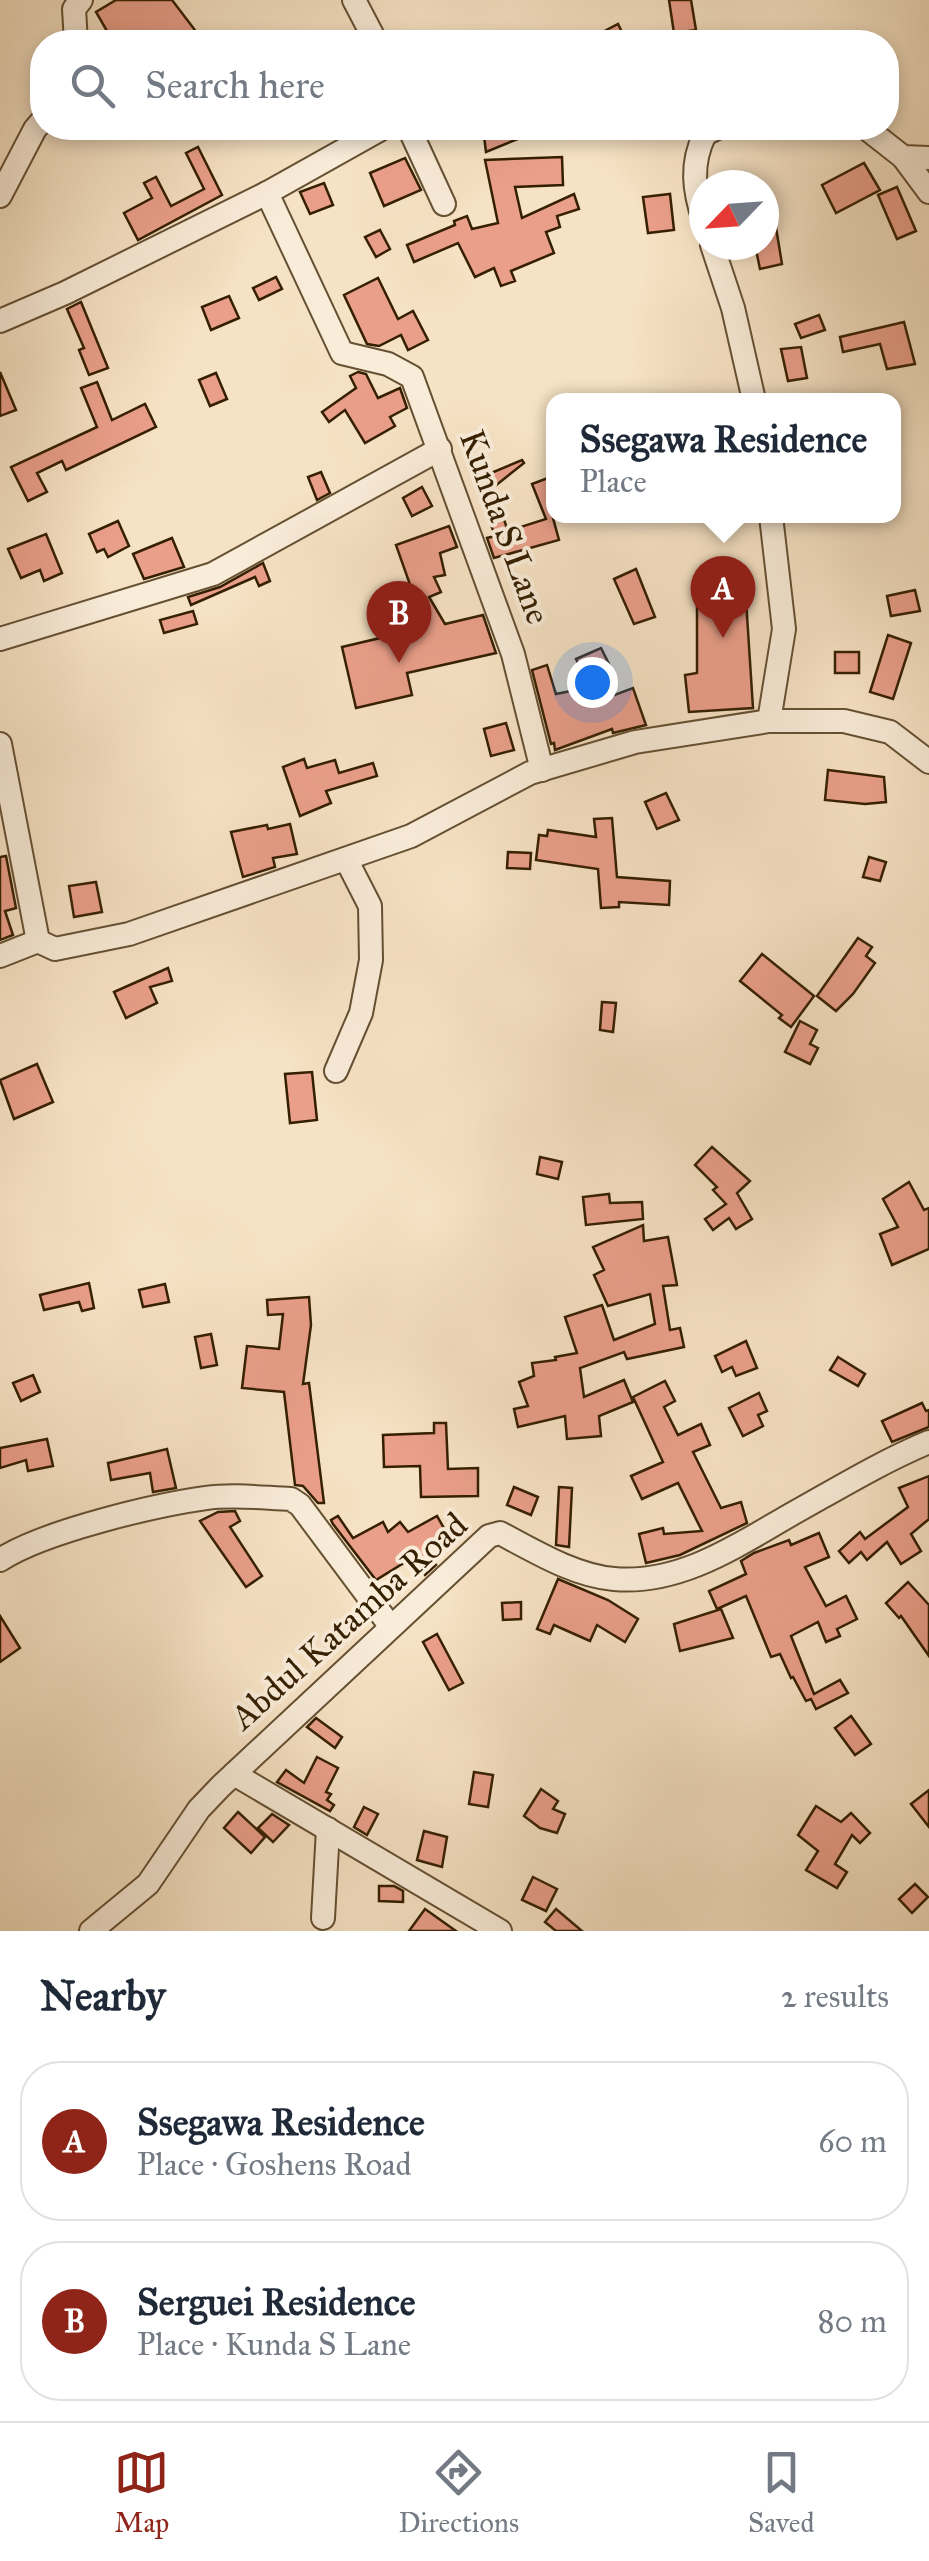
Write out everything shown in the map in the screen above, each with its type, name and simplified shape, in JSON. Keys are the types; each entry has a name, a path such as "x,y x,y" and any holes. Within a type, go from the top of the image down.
{"street":[{"path":"75,30 74,9 81,0"},
{"path":"354,0 370,30"},
{"path":"0,196 30,139"},
{"path":"0,322 66,294 268,193 362,140"},
{"path":"415,140 444,204"},
{"path":"695,170 703,140"},
{"path":"882,140 904,157 929,158"},
{"path":"904,157 929,192"},
{"name":"Kunda S Lane","path":"268,193 342,352 388,364 412,377 514,654 542,770"},
{"path":"717,260 733,308 752,393"},
{"path":"0,638 213,574 440,449"},
{"path":"769,720 784,628 772,523"},
{"path":"0,956 38,942 55,949 129,934 411,836 542,770 636,742 769,720 844,721 890,732 929,762"},
{"path":"0,744 38,942"},
{"path":"336,1072 360,1013 370,960 370,906 346,859"},
{"name":"Abdul Katamba Road","path":"91,1931 148,1884 199,1809 234,1774 494,1533 568,1566 610,1579 664,1577 708,1560 890,1458 929,1442"},
{"path":"0,1560 84,1526 208,1498 291,1499 300,1505 391,1627"},
{"path":"234,1774 500,1931"},
{"path":"323,1918 328,1829"}],"building":[{"path":"116,0 172,0 195,30 106,30 96,12"},
{"path":"669,0 691,0 696,30 674,30"},
{"path":"484,140 515,140 486,152"},
{"path":"198,147 222,195 138,240 124,213 152,198 144,183 156,177 171,206 204,189 186,153"},
{"path":"562,157 563,185 515,187 522,218 574,194 579,209 557,216 560,227 546,232 554,253 511,271 515,281 501,286 494,268 475,277 458,243 414,262 407,245 455,225 454,221 467,216 472,229 498,223 485,160"},
{"path":"405,158 421,190 384,206 370,173"},
{"path":"864,163 880,190 836,213 822,185"},
{"path":"324,183 333,205 310,214 300,192"},
{"path":"897,187 916,231 897,239 878,195"},
{"path":"670,194 674,230 648,233 643,197"},
{"path":"380,230 390,249 376,257 365,237"},
{"path":"779,246 782,264 760,269 758,260 779,260"},
{"path":"276,277 282,289 259,300 253,288"},
{"path":"378,278 398,319 413,311 428,340 408,350 401,335 379,346 367,344 344,295"},
{"path":"229,296 239,318 211,330 202,307"},
{"path":"81,302 108,368 89,375 79,350 84,348 67,309"},
{"path":"819,315 825,330 801,338 795,324"},
{"path":"904,322 915,364 887,369 880,344 843,352 840,337"},
{"path":"801,347 807,378 788,381 781,349"},
{"path":"0,372 16,410 0,416"},
{"path":"216,373 227,399 210,406 199,380"},
{"path":"366,374 378,398 400,388 407,408 390,417 395,426 365,443 345,410 329,422 322,412 356,388 350,376"},
{"path":"97,382 112,420 145,404 156,427 66,470 62,461 37,473 47,492 28,501 11,467 97,427 81,388"},
{"path":"522,460 524,463 490,490 484,476"},
{"path":"321,472 330,493 317,500 308,477"},
{"path":"546,479 546,519 532,484"},
{"path":"422,487 432,506 412,516 403,498"},
{"path":"497,500 508,531 546,519 546,523 554,523 559,540 494,558 487,538 495,536 484,504"},
{"path":"118,521 129,546 108,557 104,549 97,552 89,534"},
{"path":"449,526 457,547 440,553 445,575 434,577 441,592 429,597 445,624 483,615 496,653 407,673 412,695 356,708 342,647 380,638 374,623 381,620 377,609 413,593 396,545"},
{"path":"46,534 62,573 44,581 40,570 21,578 8,549"},
{"path":"172,538 184,567 144,579 133,554"},
{"path":"263,563 270,581 259,586 255,577 191,605 188,597 220,587"},
{"path":"636,569 655,617 634,624 614,579"},
{"path":"744,569 753,708 689,712 685,675 697,673 697,572"},
{"path":"915,590 920,611 891,616 887,596"},
{"path":"193,611 197,624 164,633 160,620"},
{"path":"888,635 911,643 893,699 870,692"},
{"path":"601,648 610,666 585,678 576,659"},
{"path":"835,652 859,652 859,673 835,673"},
{"path":"547,665 556,694 590,687 593,703 633,688 646,725 613,733 612,729 555,750 532,670"},
{"path":"506,723 514,750 491,756 484,729"},
{"path":"304,759 307,768 335,760 339,773 373,763 377,776 326,791 331,803 300,816 283,767"},
{"path":"828,770 884,777 886,802 825,800"},
{"path":"666,793 679,820 657,829 645,802"},
{"path":"612,818 617,877 670,881 669,905 619,902 619,907 601,908 598,869 536,860 539,835 547,836 548,830 596,837 594,819"},
{"path":"290,824 297,854 273,858 275,867 243,877 231,832"},
{"path":"508,852 531,853 530,869 507,868"},
{"path":"6,856 16,908 5,911 13,935 0,940 0,857"},
{"path":"869,857 886,862 880,881 863,877"},
{"path":"96,882 102,912 74,917 69,886"},
{"path":"858,938 872,947 866,956 875,963 836,1011 817,996"},
{"path":"762,954 814,996 791,1027 740,981"},
{"path":"168,968 172,981 150,987 157,1003 126,1018 114,992"},
{"path":"602,1002 616,1003 613,1032 600,1030"},
{"path":"800,1021 817,1030 810,1044 818,1048 810,1064 785,1052"},
{"path":"37,1064 53,1102 14,1119 0,1080"},
{"path":"312,1072 317,1120 290,1123 285,1074"},
{"path":"712,1147 750,1181 737,1193 752,1219 736,1229 729,1218 713,1230 705,1219 726,1204 713,1190 717,1187 695,1165"},
{"path":"540,1157 562,1162 558,1179 537,1174"},
{"path":"909,1182 924,1210 929,1208 929,1249 892,1265 880,1234 898,1227 883,1199"},
{"path":"609,1194 610,1203 642,1202 643,1219 586,1225 583,1197"},
{"path":"643,1225 644,1241 668,1237 677,1285 663,1286 670,1330 680,1328 684,1347 627,1359 624,1352 580,1368 584,1397 624,1380 633,1402 599,1416 601,1436 567,1439 565,1416 518,1427 514,1409 528,1406 519,1382 534,1376 532,1363 577,1353 565,1317 602,1305 614,1340 655,1324 650,1294 608,1306 594,1275 604,1270 593,1247"},
{"path":"89,1283 94,1308 82,1311 79,1302 44,1310 40,1295"},
{"path":"165,1284 169,1302 143,1307 139,1290"},
{"path":"309,1297 311,1325 303,1384 309,1383 324,1503 318,1503 303,1486 295,1485 284,1392 242,1388 247,1346 279,1349 283,1314 268,1315 267,1300"},
{"path":"211,1334 217,1365 201,1368 195,1337"},
{"path":"746,1341 757,1368 736,1376 732,1367 722,1372 715,1356"},
{"path":"838,1357 865,1374 858,1386 830,1370"},
{"path":"33,1375 40,1392 21,1401 13,1383"},
{"path":"665,1381 675,1401 664,1407 678,1435 701,1424 710,1445 693,1452 721,1508 741,1502 747,1523 680,1555 646,1563 639,1534 663,1528 664,1534 702,1531 678,1483 642,1499 631,1476 663,1462 633,1397"},
{"path":"759,1393 767,1411 758,1415 763,1426 743,1436 729,1408"},
{"path":"922,1403 929,1410 929,1427 892,1442 882,1421"},
{"path":"434,1423 446,1423 448,1469 478,1468 478,1496 421,1497 420,1466 384,1467 383,1435 434,1433"},
{"path":"47,1439 53,1466 28,1471 26,1460 0,1468 0,1448"},
{"path":"167,1449 176,1488 153,1492 150,1473 111,1480 108,1463"},
{"path":"929,1476 929,1519 911,1534 921,1551 901,1564 887,1542 867,1560 861,1552 849,1563 839,1551 860,1532 865,1539 908,1507 899,1488"},
{"path":"514,1487 538,1497 531,1515 507,1505"},
{"path":"559,1487 572,1488 569,1547 556,1545"},
{"path":"235,1511 240,1521 230,1527 262,1576 246,1587 200,1521 218,1512"},
{"path":"338,1516 353,1538 383,1522 388,1532 400,1522 408,1532 437,1516 449,1537 424,1551 436,1565 425,1575 412,1558 376,1580 333,1524 331,1520"},
{"path":"819,1533 829,1557 805,1567 826,1606 846,1596 857,1619 837,1629 840,1636 826,1642 818,1622 791,1636 814,1694 840,1680 848,1693 816,1709 811,1699 806,1701 780,1654 771,1657 746,1596 717,1609 709,1591 746,1574 741,1561 754,1553 789,1540 791,1545"},
{"path":"558,1579 608,1600 638,1619 625,1642 597,1625 590,1641 554,1625 550,1634 537,1629"},
{"path":"908,1582 929,1605 929,1656 901,1616 886,1603"},
{"path":"521,1602 521,1619 503,1620 502,1603"},
{"path":"721,1609 733,1638 680,1651 674,1624"},
{"path":"0,1616 20,1648 0,1662"},
{"path":"437,1634 463,1683 449,1690 423,1642"},
{"path":"851,1716 871,1744 855,1755 835,1728"},
{"path":"316,1718 342,1737 335,1748 307,1727"},
{"path":"317,1757 338,1768 326,1792 331,1794 327,1800 334,1805 330,1811 277,1782 286,1770 304,1783"},
{"path":"474,1772 493,1775 488,1807 469,1804"},
{"path":"541,1789 558,1801 553,1809 565,1814 557,1833 540,1828 524,1816"},
{"path":"929,1790 929,1827 911,1804"},
{"path":"816,1806 841,1822 851,1813 870,1833 860,1843 852,1835 835,1864 847,1872 837,1888 806,1870 818,1851 798,1835"},
{"path":"364,1807 378,1814 367,1835 354,1827"},
{"path":"238,1812 265,1837 251,1853 224,1828"},
{"path":"272,1814 289,1825 273,1842 258,1828"},
{"path":"424,1831 447,1837 442,1867 417,1860"},
{"path":"533,1877 557,1889 546,1911 522,1900"},
{"path":"915,1884 928,1897 912,1913 899,1899"},
{"path":"379,1886 394,1886 403,1891 403,1902 379,1901"},
{"path":"425,1909 456,1931 409,1931"},
{"path":"556,1909 582,1931 556,1931 545,1922"}],"place":[{"name":"Ssegawa Residence","path":"723,638"},
{"name":"Serguei Residence","path":"399,663"}]}
